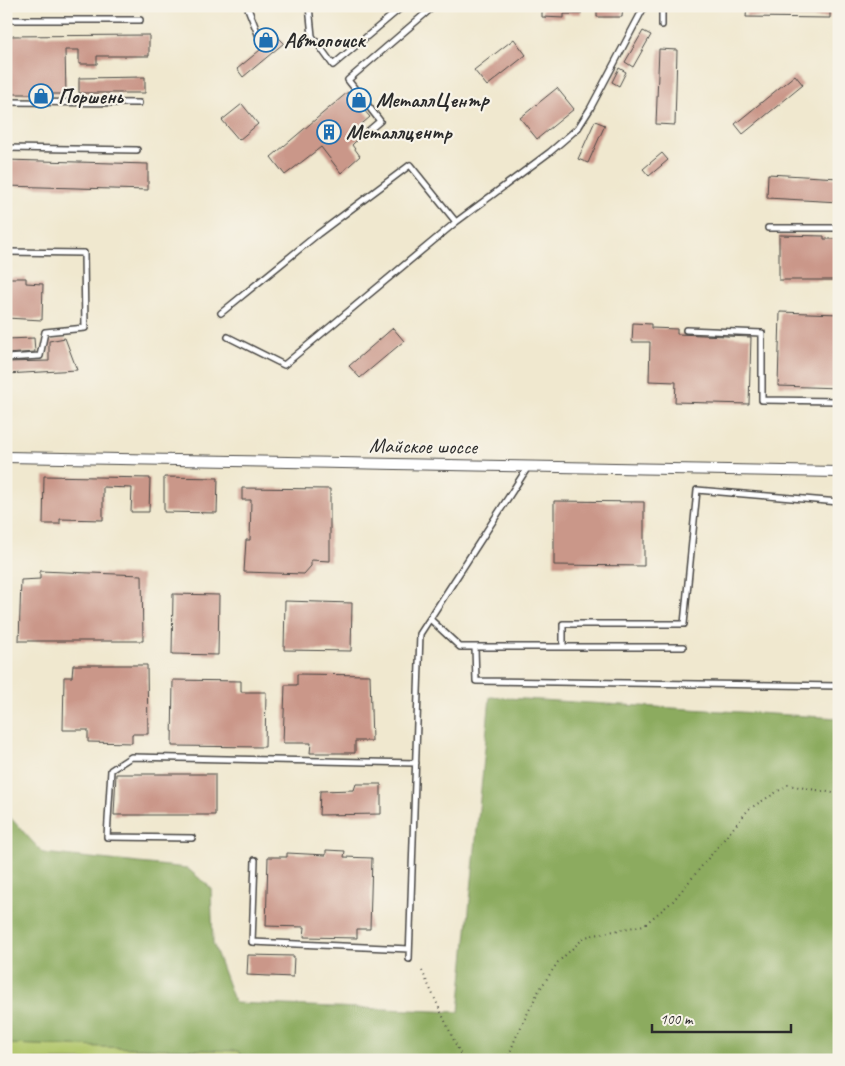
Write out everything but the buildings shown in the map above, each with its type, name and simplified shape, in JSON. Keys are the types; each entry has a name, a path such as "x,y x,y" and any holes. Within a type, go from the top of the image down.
{"street":[{"name":"Майское шоссе","path":"6,457 839,472"}],"lane":[{"path":"247,6 258,34"},
{"path":"309,6 312,36 333,65 403,6"},
{"path":"367,132 380,121 348,80 434,6"},
{"path":"228,337 284,366 456,222 550,152 578,128 642,11 642,6"},
{"path":"662,6 662,25"},
{"path":"6,20 140,20"},
{"path":"6,102 139,103"},
{"path":"6,148 137,150"},
{"path":"221,313 318,234 410,165 456,222"},
{"path":"768,228 839,228"},
{"path":"6,252 84,252 85,328 45,332 40,356 6,358"},
{"path":"686,330 762,333 762,400 839,401"},
{"path":"409,959 420,634 529,466"},
{"path":"563,647 563,624 684,624 697,490 839,502"},
{"path":"430,619 460,646 683,647"},
{"path":"475,646 476,681 839,686"},
{"path":"192,838 107,837 111,770 131,757 416,763"},
{"path":"255,860 252,942 409,949"}],"path":[{"path":"507,1060 538,992 558,962 585,937 644,925 673,901 749,809 788,785 839,794"},
{"path":"422,972 463,1060"}],"green space":[{"path":"490,697 839,718 839,1060 244,1060 238,1051 6,1044 6,813 43,853 187,868 211,888 213,943 235,1003 459,1012"},
{"path":"6,1044 238,1051 244,1060 6,1060"}],"place":[{"name":"Автопоиск","path":"266,40"},
{"name":"Поршень","path":"41,96"},
{"name":"МеталлЦентр","path":"359,100"},
{"name":"Металлцентр","path":"329,132"}]}
